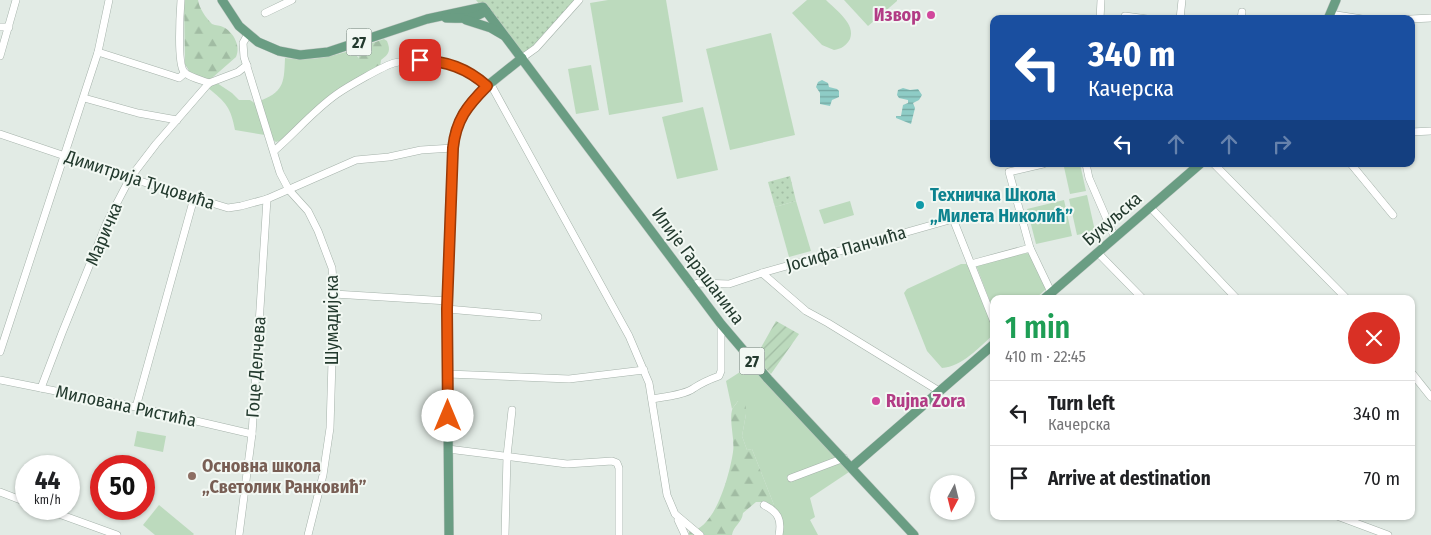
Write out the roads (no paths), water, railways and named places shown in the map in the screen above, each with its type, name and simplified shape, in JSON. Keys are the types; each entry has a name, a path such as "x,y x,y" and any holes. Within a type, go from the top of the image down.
{"main road":[{"name":"27","path":"222,0 233,18 258,42 279,51 300,55 328,52 427,19 465,15 504,36"},
{"path":"471,0 465,15 477,16 482,6"},
{"path":"1329,15 1336,0"},
{"name":"Илије Гарашанина","path":"482,6 721,324 768,379 844,458 914,535"},
{"path":"449,535 447,305 453,148 456,127 463,113 473,100 522,58"},
{"name":"Букуљска","path":"1049,295 1197,167"},
{"path":"852,467 990,347"}],"street":[{"path":"0,56 16,0"},
{"path":"0,352 84,98 98,52 109,0"},
{"path":"180,0 180,59 182,69 184,73 208,83"},
{"path":"265,14 292,0"},
{"path":"522,58 536,48 579,0"},
{"path":"1100,15 1102,0"},
{"path":"1180,15 1182,0"},
{"path":"1415,20 1431,18"},
{"path":"0,27 8,27"},
{"name":"Шумадијска","path":"248,34 243,43 247,65 280,173 289,190 308,211 332,268 334,294 330,428 323,475 308,535"},
{"path":"98,52 179,78 184,73"},
{"path":"274,150 337,94 392,63 420,60 447,63 468,72 489,85 629,336 644,370 652,399 667,496 685,535"},
{"name":"Маричка","path":"41,388 107,222 130,178 208,83 238,72 247,65"},
{"path":"84,98 138,113 177,120"},
{"path":"1415,132 1431,131"},
{"name":"Димитрија Туцовића","path":"0,134 130,178 228,208 267,199 356,160 389,157 420,150 453,148"},
{"path":"1030,167 1009,172 1030,248 1048,295"},
{"path":"1087,167 1089,178 1115,238"},
{"path":"1217,167 1344,295"},
{"path":"1353,167 1393,215"},
{"path":"136,407 194,198"},
{"name":"Гоце Делчева","path":"239,535 252,434 267,199"},
{"path":"1150,207 1233,295"},
{"name":"Јосифа Панчића","path":"692,286 698,283 729,284 952,219 971,264"},
{"path":"990,312 971,264 1030,248"},
{"path":"1098,253 1139,295"},
{"path":"762,273 806,311 939,391"},
{"path":"334,294 447,305 538,317"},
{"path":"652,399 671,396 695,388 697,385 719,376 721,371 721,324"},
{"path":"448,374 569,379 644,370"},
{"path":"1415,377 1431,396"},
{"name":"Милована Ристића","path":"0,380 136,407 252,434"},
{"path":"506,535 507,456 512,410"},
{"path":"448,449 567,464 612,461 617,463 619,468 618,535"},
{"path":"791,478 844,458"},
{"path":"0,492 15,498"},
{"path":"764,505 776,513 780,519 779,535"},
{"path":"675,514 700,535"},
{"path":"75,520 117,535"},
{"path":"1348,520 1388,535"}],"water":[{"path":"822,80 828,83 829,87 839,91 839,97 832,100 830,106 820,104 820,93 816,87 818,82"},
{"path":"903,88 910,90 918,89 922,95 919,100 913,103 915,108 911,124 896,118 896,116 901,116 903,105 908,103 908,100 899,98 897,95 898,90"}],"place":[{"name":"Извор","path":"931,15"},
{"name":"Техничка Школа „Милета Николић”","path":"920,205"},
{"name":"Rujna Zora","path":"876,401"},
{"name":"Основна школа „Светолик Ранковић”","path":"192,476"}]}
